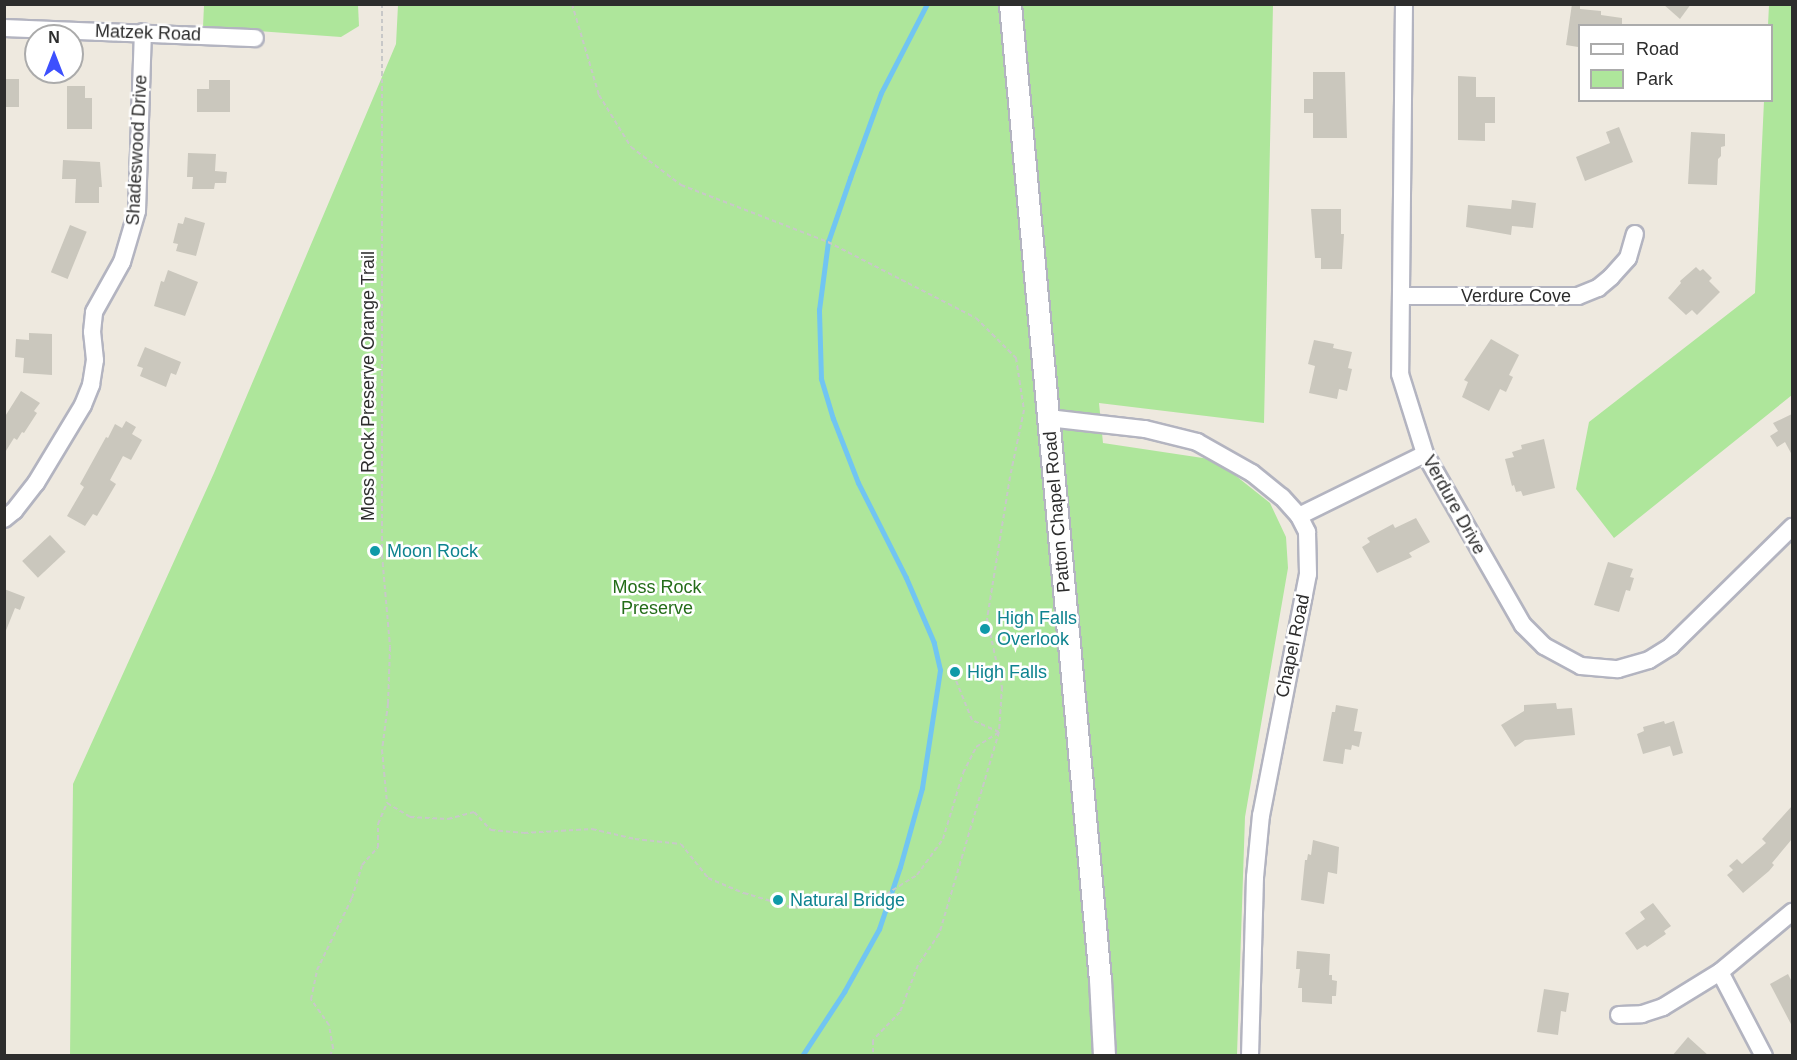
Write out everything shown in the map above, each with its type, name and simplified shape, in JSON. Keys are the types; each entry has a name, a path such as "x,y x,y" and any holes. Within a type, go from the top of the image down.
{"street":[{"name":"Patton Chapel Road","path":"1010,4 1100,979 1104,1056"},
{"name":"Verdure Drive","path":"1404,4 1400,374 1425,454 1523,625 1544,646 1581,666 1617,669 1649,660 1671,646 1792,527"},
{"name":"Matzek Road","path":"4,28 255,38"},
{"name":"Shadeswood Drive","path":"8,511 36,483 83,405 95,371 92,332 94,312 122,262 135,227 143,32"},
{"name":"Verdure Cove","path":"1401,296 1578,296 1598,288 1611,277 1628,258 1635,234"},
{"name":"Chapel Road","path":"1048,418 1145,429 1197,442 1252,473 1282,497 1299,516 1307,532 1308,574 1261,815 1255,877 1250,1056"},
{"path":"1299,516 1425,454"},
{"path":"1618,1016 1642,1014 1663,1007 1720,972 1792,912"},
{"path":"1720,972 1764,1056"}],"path":[{"name":"Moss Rock Preserve Orange Trail","path":"330,1056 333,1048 329,1025 311,999 317,970 352,898 362,865 378,847 378,824 387,803 382,750 388,704 390,647 382,555 382,4"},
{"path":"572,4 599,95 631,147 681,184 828,242 976,318 1016,358 1024,410 1010,477 987,620 1002,687 999,732 939,934 918,965 900,1012 873,1041 873,1056"},
{"path":"955,678 972,720 999,732"},
{"path":"387,803 410,817 448,819 474,812 490,830 524,833 592,829 635,839 681,844 708,878 744,893 794,908 834,901 880,898 917,875 943,839 963,773 976,747 999,732"}],"green space":[{"path":"204,5 358,5 359,26 341,37 203,27"},
{"name":"Moss Rock Preserve","path":"398,5 1273,5 1264,423 1099,403 1103,443 1216,460 1270,503 1286,537 1288,568 1245,817 1237,1055 70,1056 73,784 214,473 396,44"},
{"path":"1769,5 1792,5 1792,395 1614,538 1576,489 1589,422 1755,293 1764,102 1773,102 1773,24 1768,24"}],"building":[{"path":"1572,4 1580,4 1580,9 1601,11 1601,15 1622,18 1622,24 1578,24 1578,47 1566,45"},
{"path":"1663,4 1691,4 1680,19"},
{"path":"1313,72 1345,72 1347,138 1313,138 1313,113 1304,113 1304,99 1313,99"},
{"path":"1458,76 1476,77 1476,97 1495,97 1495,123 1485,123 1485,141 1458,140"},
{"path":"4,79 19,79 19,107 4,107"},
{"path":"209,80 230,80 230,112 197,112 197,89 209,89"},
{"path":"67,86 85,86 85,98 92,98 92,129 67,129"},
{"path":"1619,127 1633,162 1585,181 1576,157 1610,143 1606,132"},
{"path":"1691,132 1725,134 1725,146 1721,147 1721,156 1718,159 1717,185 1688,184"},
{"path":"188,153 216,154 215,171 227,172 226,183 215,183 214,189 192,189 193,177 187,177"},
{"path":"63,160 100,162 102,187 99,187 99,203 75,203 76,179 62,179"},
{"path":"1512,200 1536,203 1533,228 1512,226 1511,235 1466,227 1468,205 1511,209"},
{"path":"1311,209 1341,209 1341,234 1344,234 1342,269 1321,269 1321,258 1315,258"},
{"path":"185,217 205,223 196,256 176,251 178,244 173,243 178,223 183,224"},
{"path":"70,225 87,232 68,279 51,272"},
{"path":"1696,267 1700,271 1703,269 1712,278 1709,281 1720,292 1697,315 1692,310 1686,315 1668,298 1681,283 1680,281"},
{"path":"168,270 198,282 185,316 154,306 161,281 164,282"},
{"path":"29,333 52,334 52,375 23,373 24,358 15,357 16,339 29,340"},
{"path":"1491,339 1519,355 1509,375 1513,377 1506,392 1500,389 1489,411 1462,397 1468,382 1464,380"},
{"path":"1314,340 1334,344 1333,348 1352,352 1348,368 1352,369 1347,391 1339,389 1337,399 1309,393 1315,366 1308,364"},
{"path":"145,347 181,362 176,375 171,373 166,387 140,376 143,368 137,366"},
{"path":"21,391 40,403 34,411 37,413 24,433 22,432 17,440 14,438 4,454 4,418"},
{"path":"1792,414 1792,455 1785,442 1777,447 1770,436 1778,431 1773,423"},
{"path":"126,421 136,427 132,434 142,440 131,460 123,456 110,480 116,484 97,516 93,514 85,526 67,516 84,487 80,484 106,437 108,438 115,424 122,428"},
{"path":"1544,439 1555,488 1523,496 1521,491 1516,492 1514,485 1512,486 1505,459 1514,457 1512,452 1522,449 1521,445"},
{"path":"1416,518 1430,542 1409,553 1412,557 1377,573 1362,547 1370,542 1367,538 1393,524 1395,528"},
{"path":"50,535 66,552 38,578 22,561"},
{"path":"1608,562 1633,569 1630,577 1634,578 1630,591 1626,590 1619,612 1594,605"},
{"path":"4,589 25,597 20,610 15,608 5,633"},
{"path":"1556,703 1557,709 1572,708 1575,735 1525,740 1515,747 1501,725 1524,711 1524,705"},
{"path":"1336,705 1358,709 1354,731 1362,732 1359,747 1352,745 1351,750 1345,749 1343,764 1323,761 1332,712 1335,712"},
{"path":"1664,721 1665,724 1674,721 1683,753 1673,756 1670,746 1643,754 1637,734 1644,731 1643,727"},
{"path":"1792,806 1792,839 1772,863 1774,865 1769,871 1743,893 1727,875 1733,870 1729,866 1737,859 1742,864 1766,843 1762,839"},
{"path":"1313,840 1339,847 1337,874 1328,872 1324,904 1301,900 1305,860 1308,854 1311,855"},
{"path":"1653,903 1671,926 1664,931 1666,934 1647,947 1645,945 1637,950 1625,933 1645,919 1640,912"},
{"path":"1297,951 1330,954 1329,975 1332,975 1332,980 1337,981 1336,996 1332,996 1332,1004 1302,1002 1302,988 1298,988 1300,969 1296,969"},
{"path":"1788,974 1792,982 1792,1026 1770,984"},
{"path":"1544,989 1569,993 1566,1012 1561,1011 1558,1035 1537,1032"},
{"path":"1688,1037 1709,1056 1672,1056"}],"waterway":[{"path":"802,1056 844,992 879,929 900,867 922,788 940,670 934,643 906,578 858,483 833,419 821,379 819,310 828,242 850,178 881,93 927,4"}],"place":[{"name":"Moon Rock","path":"375,551"},
{"name":"High Falls Overlook","path":"985,629"},
{"name":"High Falls","path":"955,672"},
{"name":"Natural Bridge","path":"778,900"}]}
